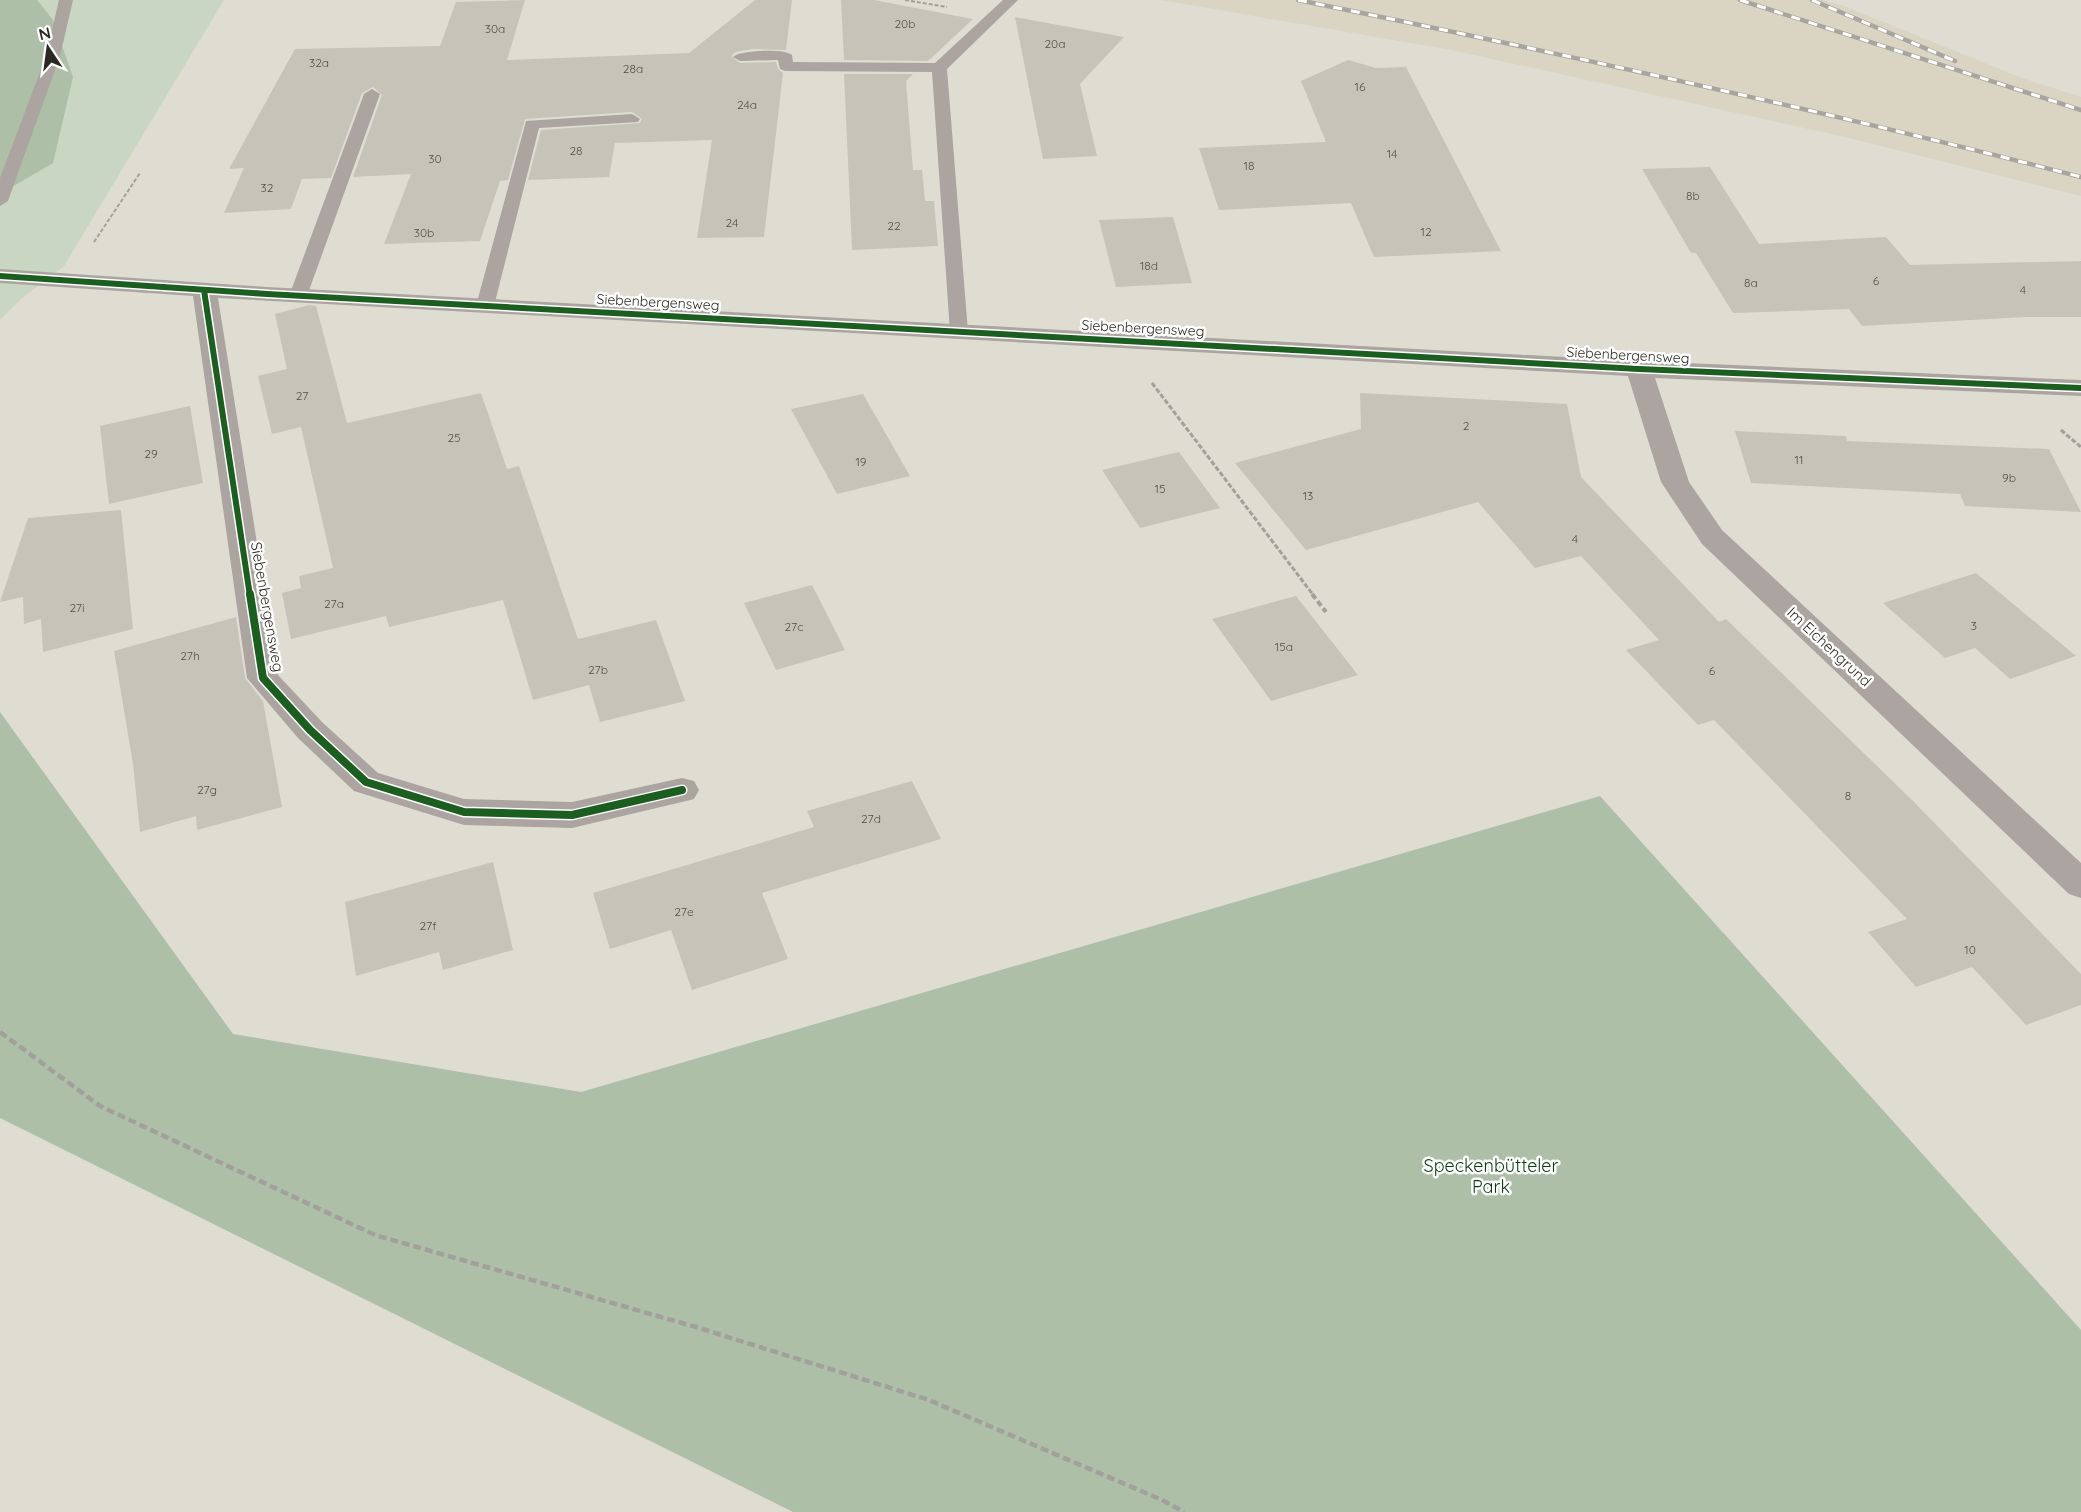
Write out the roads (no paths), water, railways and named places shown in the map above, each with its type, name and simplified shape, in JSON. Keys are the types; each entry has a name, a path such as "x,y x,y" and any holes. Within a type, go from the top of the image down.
{"street":[{"name":"Siebenbergensweg","path":"0,276 298,296 1639,369 2081,388"},
{"name":"Siebenbergensweg","path":"204,290 263,678 310,730 366,782 464,812 572,814 682,790"},
{"name":"Im Eichengrund","path":"1639,369 1675,482 1712,537 2081,884"}],"lane":[{"path":"0,201 53,56 66,0"},
{"path":"740,57 785,55 785,66 939,68 1011,0"},
{"path":"939,68 959,332"},
{"path":"298,296 372,94"},
{"path":"485,306 531,123 632,120"}],"railway":[{"path":"1298,0 1691,83 2081,177"},
{"path":"1740,0 2081,110"},
{"path":"1812,0 1955,61"}],"park label":[{"name":"Speckenbütteler Park","path":"1491,1176"}]}
